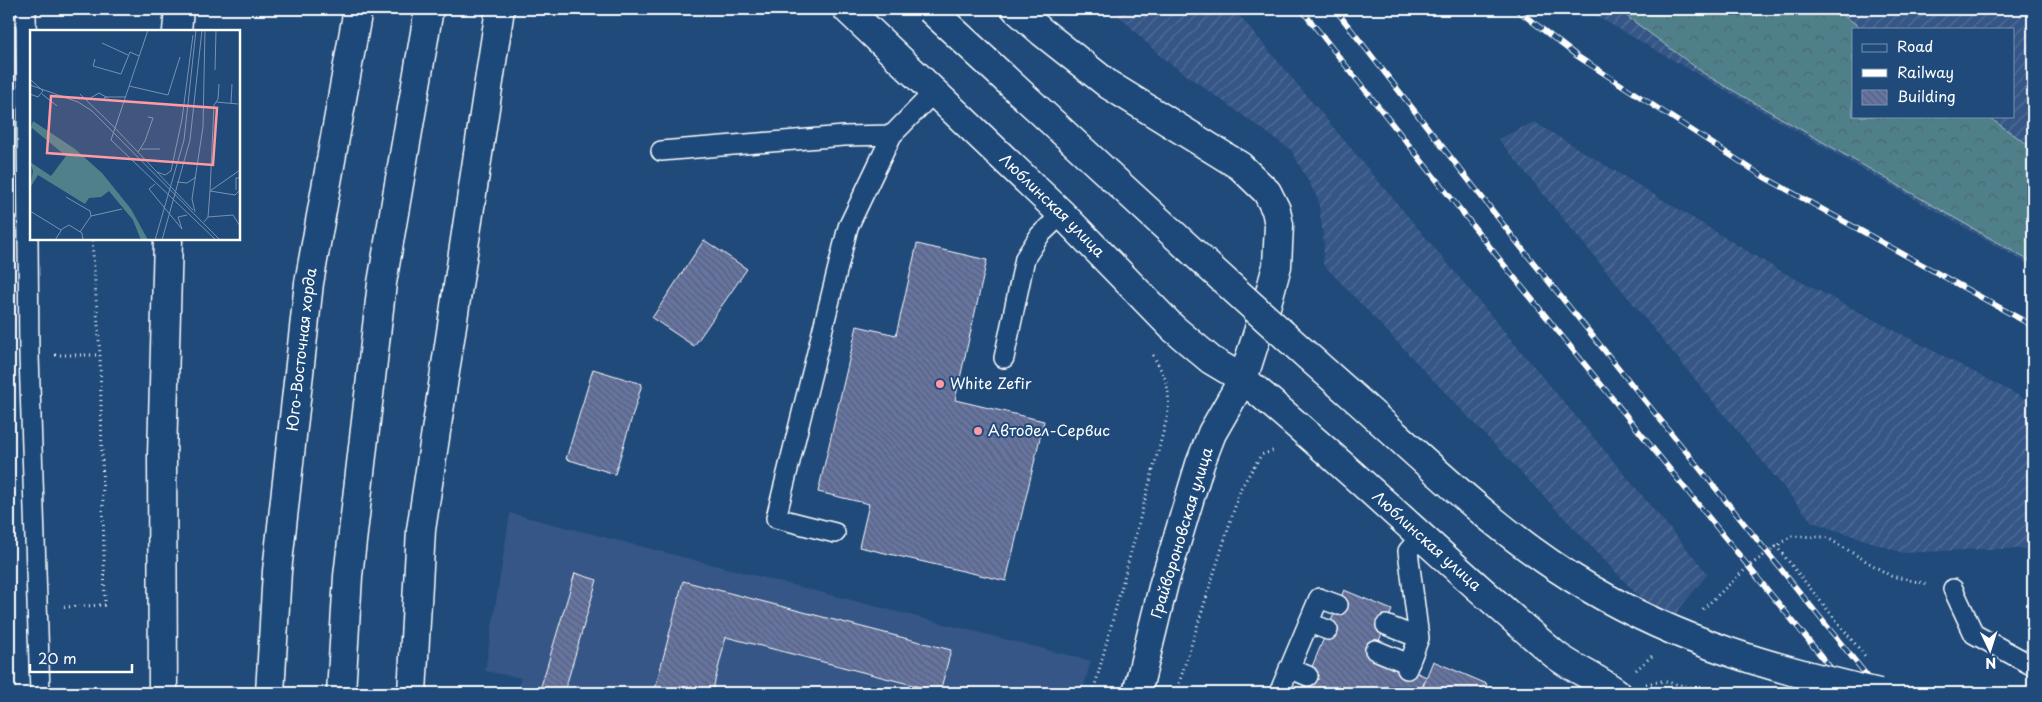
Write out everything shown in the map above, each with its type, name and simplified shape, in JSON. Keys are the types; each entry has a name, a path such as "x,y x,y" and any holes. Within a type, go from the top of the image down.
{"main road":[{"path":"178,30 179,9"},
{"name":"Юго-Восточная хорда","path":"270,693 277,571 309,283 358,9"},
{"path":"341,693 348,576 382,283 429,9"},
{"path":"412,693 421,530 500,9"},
{"path":"930,9 1310,358 1471,501 1530,549 1588,588 1658,625 1708,646 1779,669 1880,693"},
{"path":"1028,12 1109,85 1240,166 1267,192 1276,210 1279,225 1276,266 1266,308 1243,378"},
{"name":"Люблинская улица","path":"856,17 1062,214 1173,328 1211,360 1243,378 1311,435 1555,655 1607,690"},
{"path":"163,693 162,456 168,240"},
{"name":"Грайвороновская улица","path":"1137,693 1164,582 1200,464 1212,434 1243,378"}],"lane":[{"path":"26,9 29,355 40,693"},
{"path":"835,533 776,518 848,227 892,135 935,91"},
{"path":"661,151 844,136 892,135"},
{"path":"1004,358 1025,258 1040,236 1062,214"},
{"path":"1375,650 1408,666 1420,638 1408,551 1421,536"},
{"path":"1953,589 1974,634 2033,666"},
{"path":"1279,693 1319,598 1338,605"},
{"path":"1309,623 1328,630"},
{"path":"1386,625 1420,638"},
{"path":"1289,668 1308,676"}],"path":[{"path":"809,9 817,16"},
{"path":"37,608 105,605 100,355 92,240"},
{"path":"1093,693 1167,418 1169,399 1166,379 1151,352"},
{"path":"29,355 100,355"},
{"path":"1176,693 1241,488 1261,455 1274,450 1280,450"},
{"path":"1749,566 1791,536 1826,537 1890,576 1953,589"},
{"path":"1776,546 1870,662"},
{"path":"1607,690 1662,681 1717,693"}],"shaded area":[{"path":"1112,9 1234,9 1708,574 1666,625 1323,264 1324,243 1318,199 1291,150 1160,56"},
{"path":"1584,9 2033,9 2033,267"},
{"path":"1534,122 1777,269 2033,403 2033,549 1903,553 1812,522 1498,139"},
{"path":"510,513 1091,661 1082,693 517,693 521,678 485,671"}],"green space":[{"path":"1617,9 1834,9 1862,28 1852,28 1852,118 1990,118 2033,148 2033,263 1706,75"}],"building":[{"path":"704,240 747,269 694,346 652,318"},
{"path":"917,244 987,260 955,400 1044,421 1006,581 859,547 869,504 818,492 857,326 896,335"},
{"path":"593,369 642,384 615,474 566,459"},
{"path":"575,573 597,580 564,693 539,693"},
{"path":"683,581 951,650 940,692 726,637 712,693 654,693"},
{"path":"1344,590 1392,610 1373,655 1427,677 1420,693 1366,693 1360,690 1358,693 1301,693"},
{"path":"1433,661 1487,684 1483,693 1420,693"}],"railway":[{"path":"1301,9 1501,261 1851,693"},
{"path":"1335,9 1520,246 1881,693"},
{"path":"1516,9 1577,56 1764,177 2033,326"}],"place":[{"name":"White Zefir","path":"940,384"},
{"name":"Автодел-Сервис","path":"978,431"}]}
